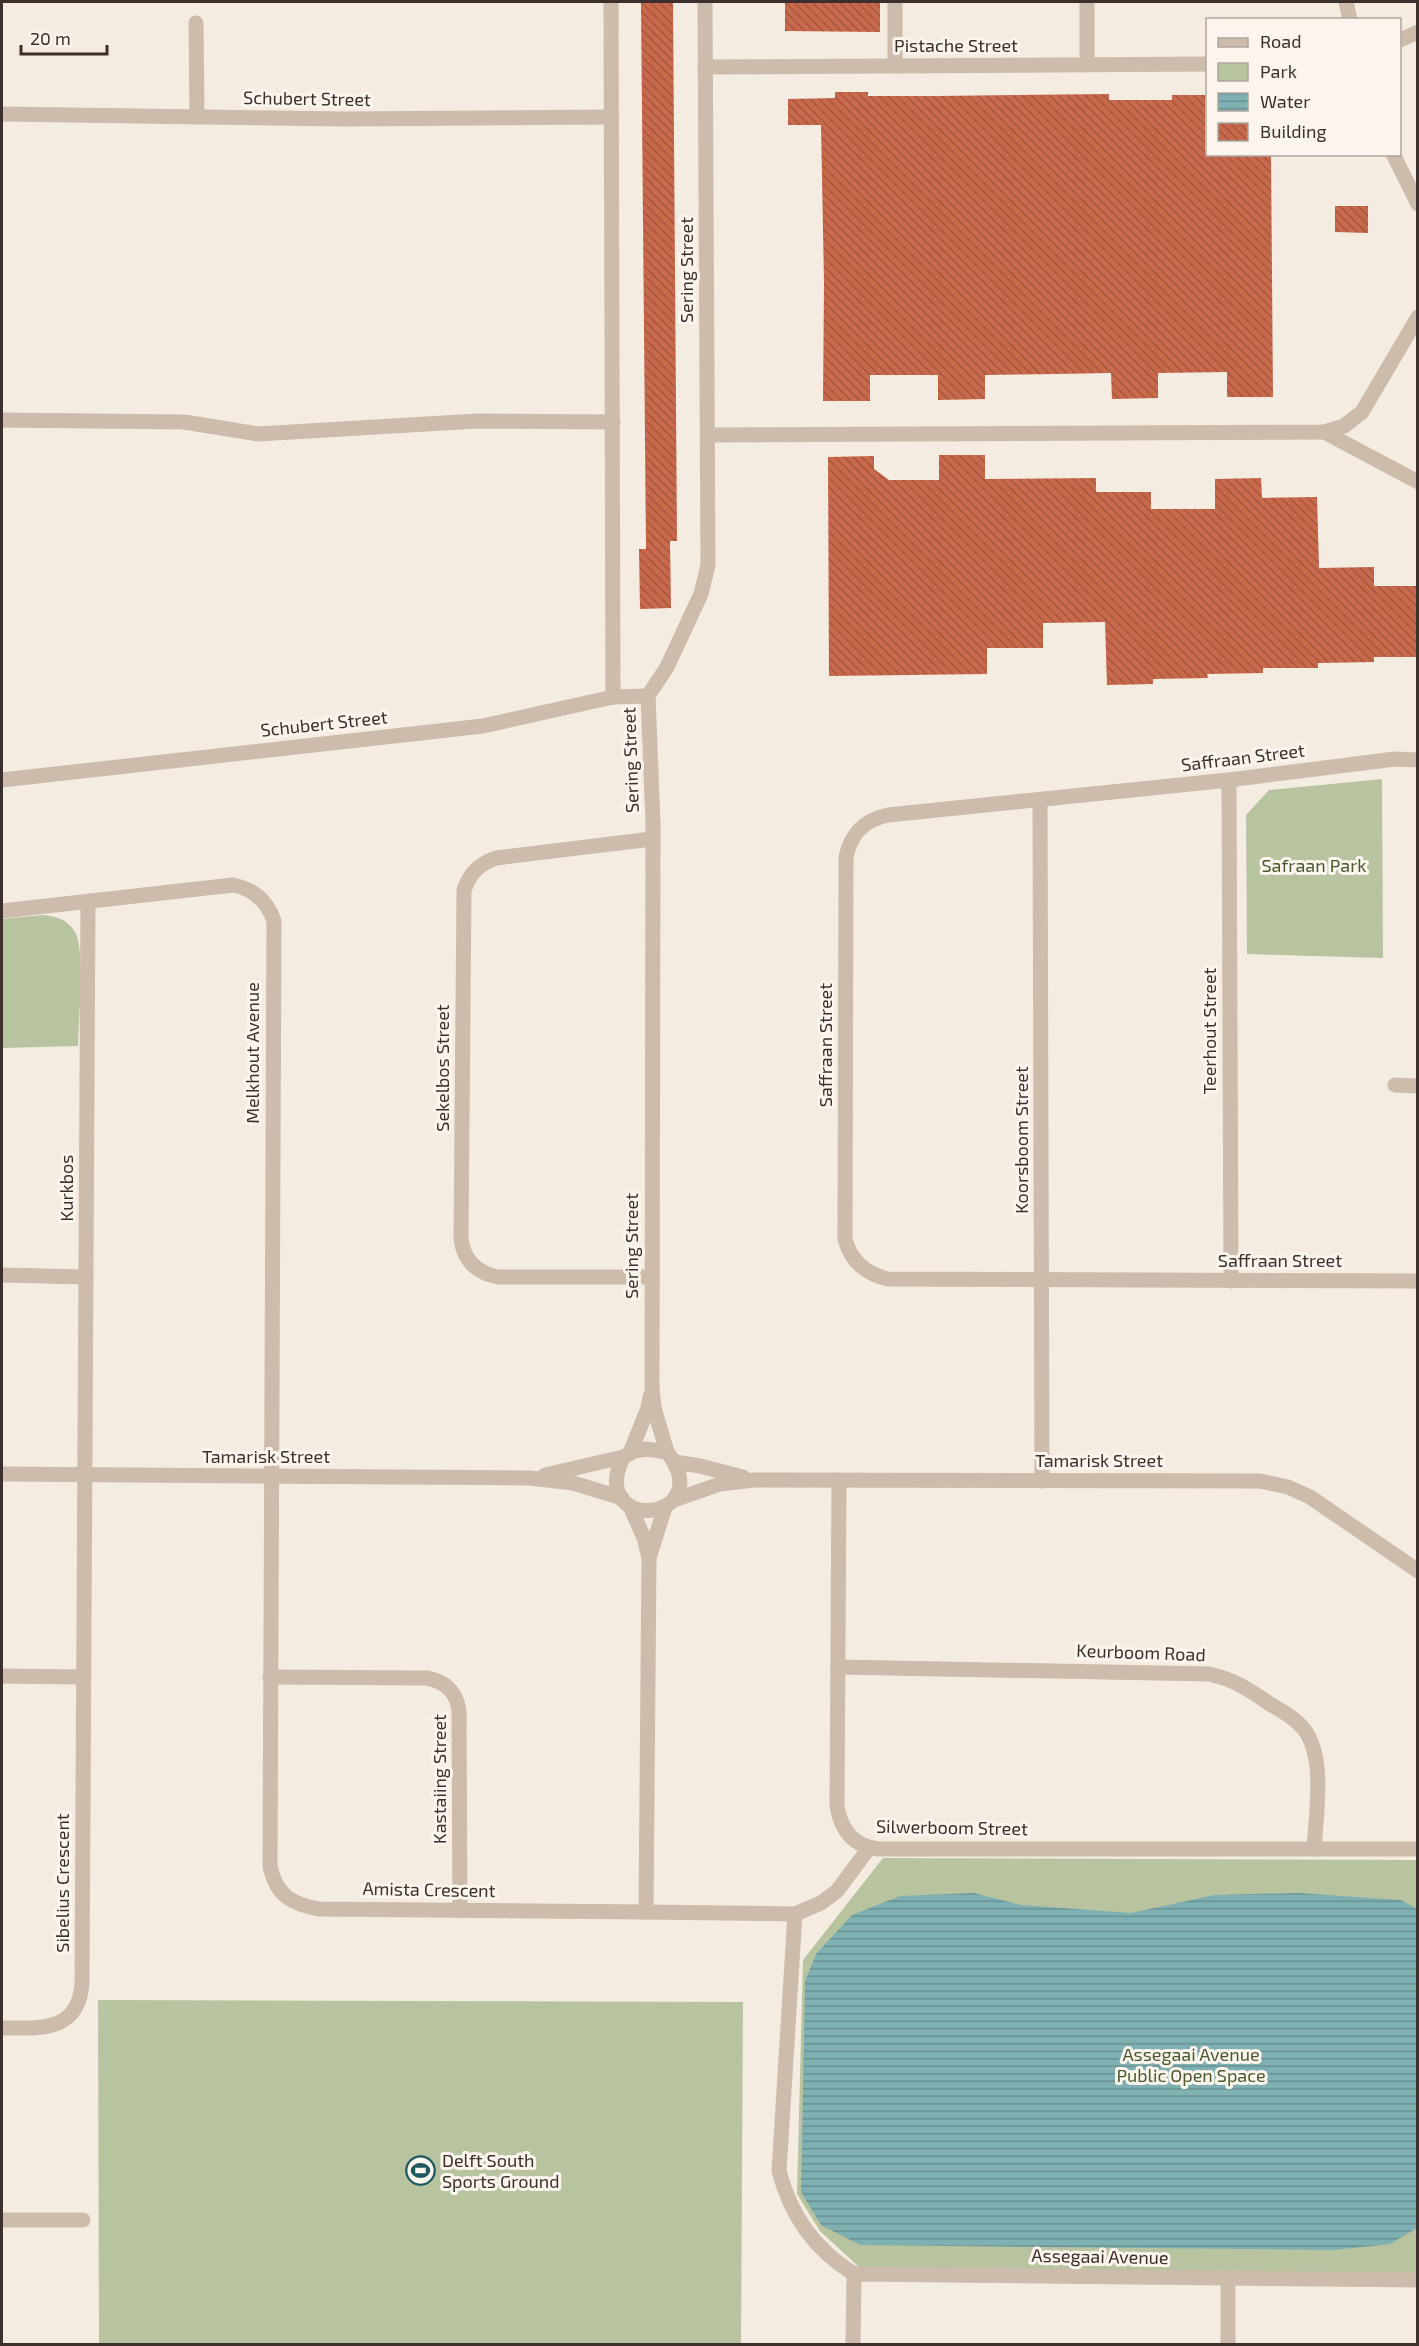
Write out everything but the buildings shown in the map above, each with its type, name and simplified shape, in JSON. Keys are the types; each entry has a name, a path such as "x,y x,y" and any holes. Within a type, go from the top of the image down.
{"street":[{"path":"611,2 613,697"},
{"name":"Sering Street","path":"671,1457 656,1417 652,1388 652,839 648,696 668,667 701,594 708,565 705,2"},
{"path":"894,65 895,2"},
{"path":"1087,2 1088,64"},
{"path":"1346,2 1350,18"},
{"path":"196,23 197,117"},
{"path":"1401,40 1418,32"},
{"name":"Pistache Street","path":"705,67 1206,64"},
{"name":"Schubert Street","path":"2,114 480,119 612,117"},
{"path":"1394,156 1418,204"},
{"path":"708,435 1324,432 1344,426 1362,412 1418,317"},
{"path":"2,420 184,422 258,434 477,421 613,422"},
{"path":"1324,432 1418,482"},
{"name":"Schubert Street","path":"2,780 483,726 613,697 648,696"},
{"name":"Saffraan Street","path":"1418,760 1395,759 1229,780 888,815 868,821 853,836 846,857 845,1239 848,1249 859,1265 868,1272 888,1279 1418,1281"},
{"name":"Teerhout Street","path":"1229,780 1231,1281"},
{"name":"Koorsboom Street","path":"1040,800 1042,1480"},
{"name":"Sekelbos Street","path":"652,839 496,858 484,862 474,870 468,880 464,890 461,1239 462,1248 471,1264 488,1275 498,1277 652,1277"},
{"name":"Melkhout Avenue","path":"2,911 233,885 253,891 271,913 273,945 270,1476"},
{"name":"Kurkbos","path":"85,1475 88,901"},
{"path":"1395,1085 1418,1086"},
{"path":"2,1275 86,1277"},
{"name":"Sering Street","path":"626,1455 648,1408 652,1388"},
{"path":"646,1912 649,1558 637,1520 617,1487 617,1474 626,1455 646,1449 671,1457 680,1479 649,1558"},
{"name":"Tamarisk Street","path":"530,1478 595,1465 626,1455"},
{"name":"Tamarisk Street","path":"671,1457 754,1480"},
{"name":"Tamarisk Street","path":"2,1474 530,1478 573,1483 626,1502"},
{"name":"Sibelius Crescent","path":"2,2028 44,2028 55,2025 73,2013 81,1994 85,1475"},
{"name":"Amista Crescent","path":"270,1476 270,1866 273,1880 278,1888 294,1902 318,1909 795,1914"},
{"name":"Tamarisk Street","path":"669,1503 720,1484 754,1480 1274,1483 1310,1497 1418,1571"},
{"name":"Silwerboom Street","path":"839,1480 837,1806 839,1818 851,1838 869,1848 1418,1849"},
{"path":"626,1502 641,1511 653,1512 669,1503"},
{"name":"Keurboom Road","path":"838,1666 1209,1674 1230,1679 1247,1687 1300,1724 1309,1736 1317,1761 1314,1849"},
{"path":"2,1676 84,1677"},
{"name":"Kastaiing Street","path":"270,1677 426,1678 435,1679 449,1688 458,1703 459,1712 460,1910"},
{"path":"853,2344 854,2274 836,2263 807,2234 790,2204 779,2171 795,1914 821,1903 837,1891 869,1848"},
{"path":"2,2220 83,2220"},
{"name":"Assegaai Avenue","path":"854,2274 1418,2280"},
{"path":"1228,2278 1228,2344"}],"green space":[{"name":"Safraan Park","path":"1382,779 1383,958 1247,954 1246,815 1269,790"},
{"path":"43,915 65,922 75,932 78,941 81,987 78,1046 2,1048 2,919"},
{"name":"Assegaai Avenue Public Open Space","path":"883,1858 1417,1860 1417,2274 860,2268 820,2231 797,2194 803,1960"},
{"name":"Delft South Sports Ground","path":"98,2000 743,2002 741,2344 99,2344"}],"water":[{"name":"Assegaai Avenue Public Open Space","path":"974,1893 1021,1905 1131,1913 1214,1895 1298,1893 1401,1900 1417,1909 1417,2228 1390,2244 1334,2250 860,2245 821,2225 801,2192 805,1981 816,1954 852,1915 900,1896"}],"place":[{"name":"Delft South Sports Ground","path":"421,2171"}]}
